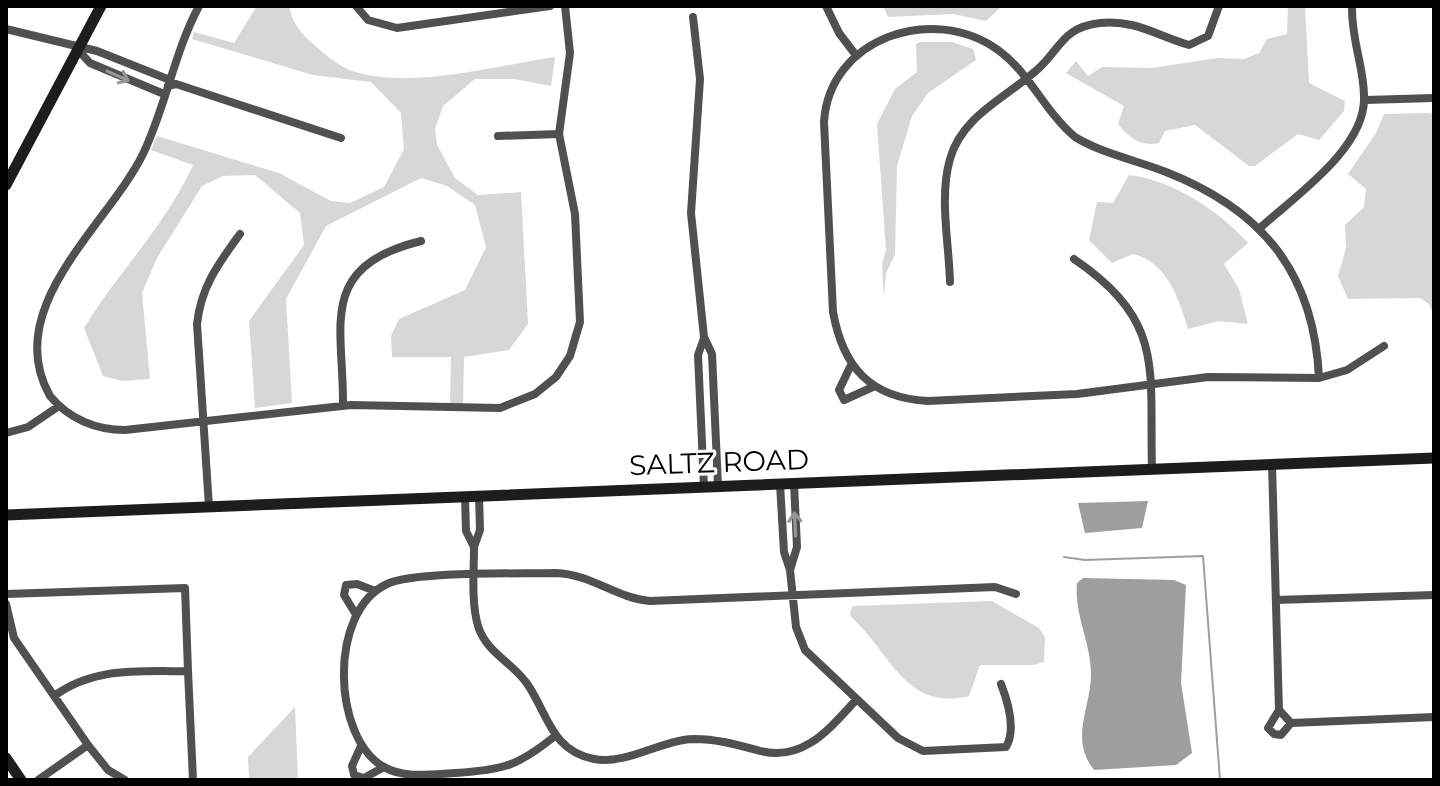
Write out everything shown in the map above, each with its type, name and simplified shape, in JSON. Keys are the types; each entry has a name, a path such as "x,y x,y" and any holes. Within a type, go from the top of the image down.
{"street":[{"path":"6,185 101,6"},
{"path":"199,6 185,31 136,167 65,256 37,307 31,337 33,358 41,382 59,406 74,417 107,429 205,422 343,406 500,408 535,394 556,377 570,356 580,322 575,214 559,134 570,53 565,6"},
{"path":"356,6 368,20 397,28 550,6"},
{"path":"826,6 839,33 855,54"},
{"path":"950,282 946,185 953,150 971,123 1040,68 1054,46 1084,26 1114,22 1147,27 1189,45 1208,36 1219,6"},
{"path":"1260,228 1351,142 1362,120 1365,100 1353,42 1352,6"},
{"path":"693,17 700,79 691,213 704,337 712,354 718,486"},
{"path":"6,29 42,36 77,49 97,51 167,86"},
{"path":"1319,378 1315,330 1308,306 1283,257 1260,228 1215,193 1082,141 1062,126 1025,78 992,46 955,31 892,35 855,54 832,86 824,122 833,312 842,348 851,365 875,386 911,400 928,401 1077,394 1224,376 1319,378 1347,370 1384,346"},
{"path":"77,49 90,63 167,86 176,84 341,138"},
{"path":"1365,100 1434,98"},
{"path":"498,136 559,134"},
{"path":"209,507 197,324 199,303 205,283 240,234"},
{"path":"343,406 337,331 348,289 376,257 421,241"},
{"path":"1074,259 1101,278 1133,312 1146,341 1152,469"},
{"path":"704,337 698,355 704,487"},
{"path":"851,365 839,395 850,400 875,386"},
{"path":"700,388 714,388"},
{"path":"6,433 28,427 59,406"},
{"name":"SALTZ ROAD","path":"6,515 1434,458"},
{"path":"1272,464 1279,710 1291,723"},
{"path":"790,570 797,547 794,483"},
{"path":"780,484 784,552 790,570 796,627 805,650 856,700 898,738 923,751 999,749 1006,747 1010,738 1008,703 1001,684"},
{"path":"479,496 480,530 474,547 477,624 486,643 528,686 555,736 576,752 602,760 622,759 658,745 693,739 783,753 818,740 856,700"},
{"path":"465,497 466,531 474,547"},
{"path":"555,736 529,757 501,770 414,774 384,767 361,746 349,718 346,639 355,613 375,591 406,579 474,576 573,574 630,599 650,601 995,587 1016,594"},
{"path":"355,613 344,595 346,585 357,584 375,591"},
{"path":"6,594 185,588 193,780"},
{"path":"1276,600 1434,595"},
{"path":"6,604 14,638 88,745 108,770 125,780"},
{"path":"54,696 74,682 97,674 188,671"},
{"path":"1279,710 1268,728 1274,734 1281,735 1291,723 1434,717"},
{"path":"38,780 88,745"},
{"path":"361,746 352,766 354,775 364,778 384,767"},
{"path":"6,758 21,780"}],"shaded area":[{"path":"257,6 290,6 300,31 325,54 347,69 375,76 426,77 555,57 551,86 514,79 475,79 443,106 435,129 437,145 455,178 478,195 521,192 528,324 509,350 464,357 463,405 450,404 451,357 392,357 391,336 399,319 465,290 486,247 475,205 447,186 421,178 326,226 286,299 292,403 255,408 249,321 304,245 300,213 255,175 223,176 202,186 157,258 142,293 150,379 122,381 103,376 84,328 156,228 193,165 151,150 157,136 279,173 331,201 350,203 384,187 404,149 401,113 371,82 313,75 192,39 194,32 234,43"},
{"path":"883,6 1002,6 986,21 953,14 888,17"},
{"path":"1288,6 1305,6 1309,83 1345,101 1344,111 1319,140 1298,134 1255,166 1249,166 1195,125 1165,131 1159,143 1147,144 1136,140 1118,124 1124,106 1066,73 1076,61 1088,76 1102,67 1152,68 1217,58 1244,59 1259,53 1267,39 1287,34"},
{"path":"952,42 973,49 976,60 928,93 912,116 897,166 895,255 886,273 884,298 882,264 886,250 877,124 895,89 917,72 916,44"},
{"path":"1430,113 1434,116 1434,316 1429,304 1420,298 1348,299 1338,276 1346,248 1345,225 1364,207 1366,189 1348,174 1376,133 1384,114"},
{"path":"1129,175 1162,183 1194,199 1248,243 1224,264 1239,289 1248,324 1219,321 1188,329 1176,294 1155,265 1133,254 1112,263 1089,240 1097,202 1113,203"},
{"path":"1148,501 1142,528 1085,533 1078,503"},
{"path":"1083,578 1174,580 1186,585 1181,683 1192,753 1176,765 1094,770 1087,758 1082,735 1091,674 1077,595 1077,583"},
{"path":"992,601 1039,628 1045,637 1044,662 1034,665 980,665 969,696 947,699 914,687 851,617 850,611 853,606"},
{"path":"295,707 298,780 249,780 248,757"}],"waterway":[{"path":"1064,557 1085,560 1203,556 1220,780"}]}
